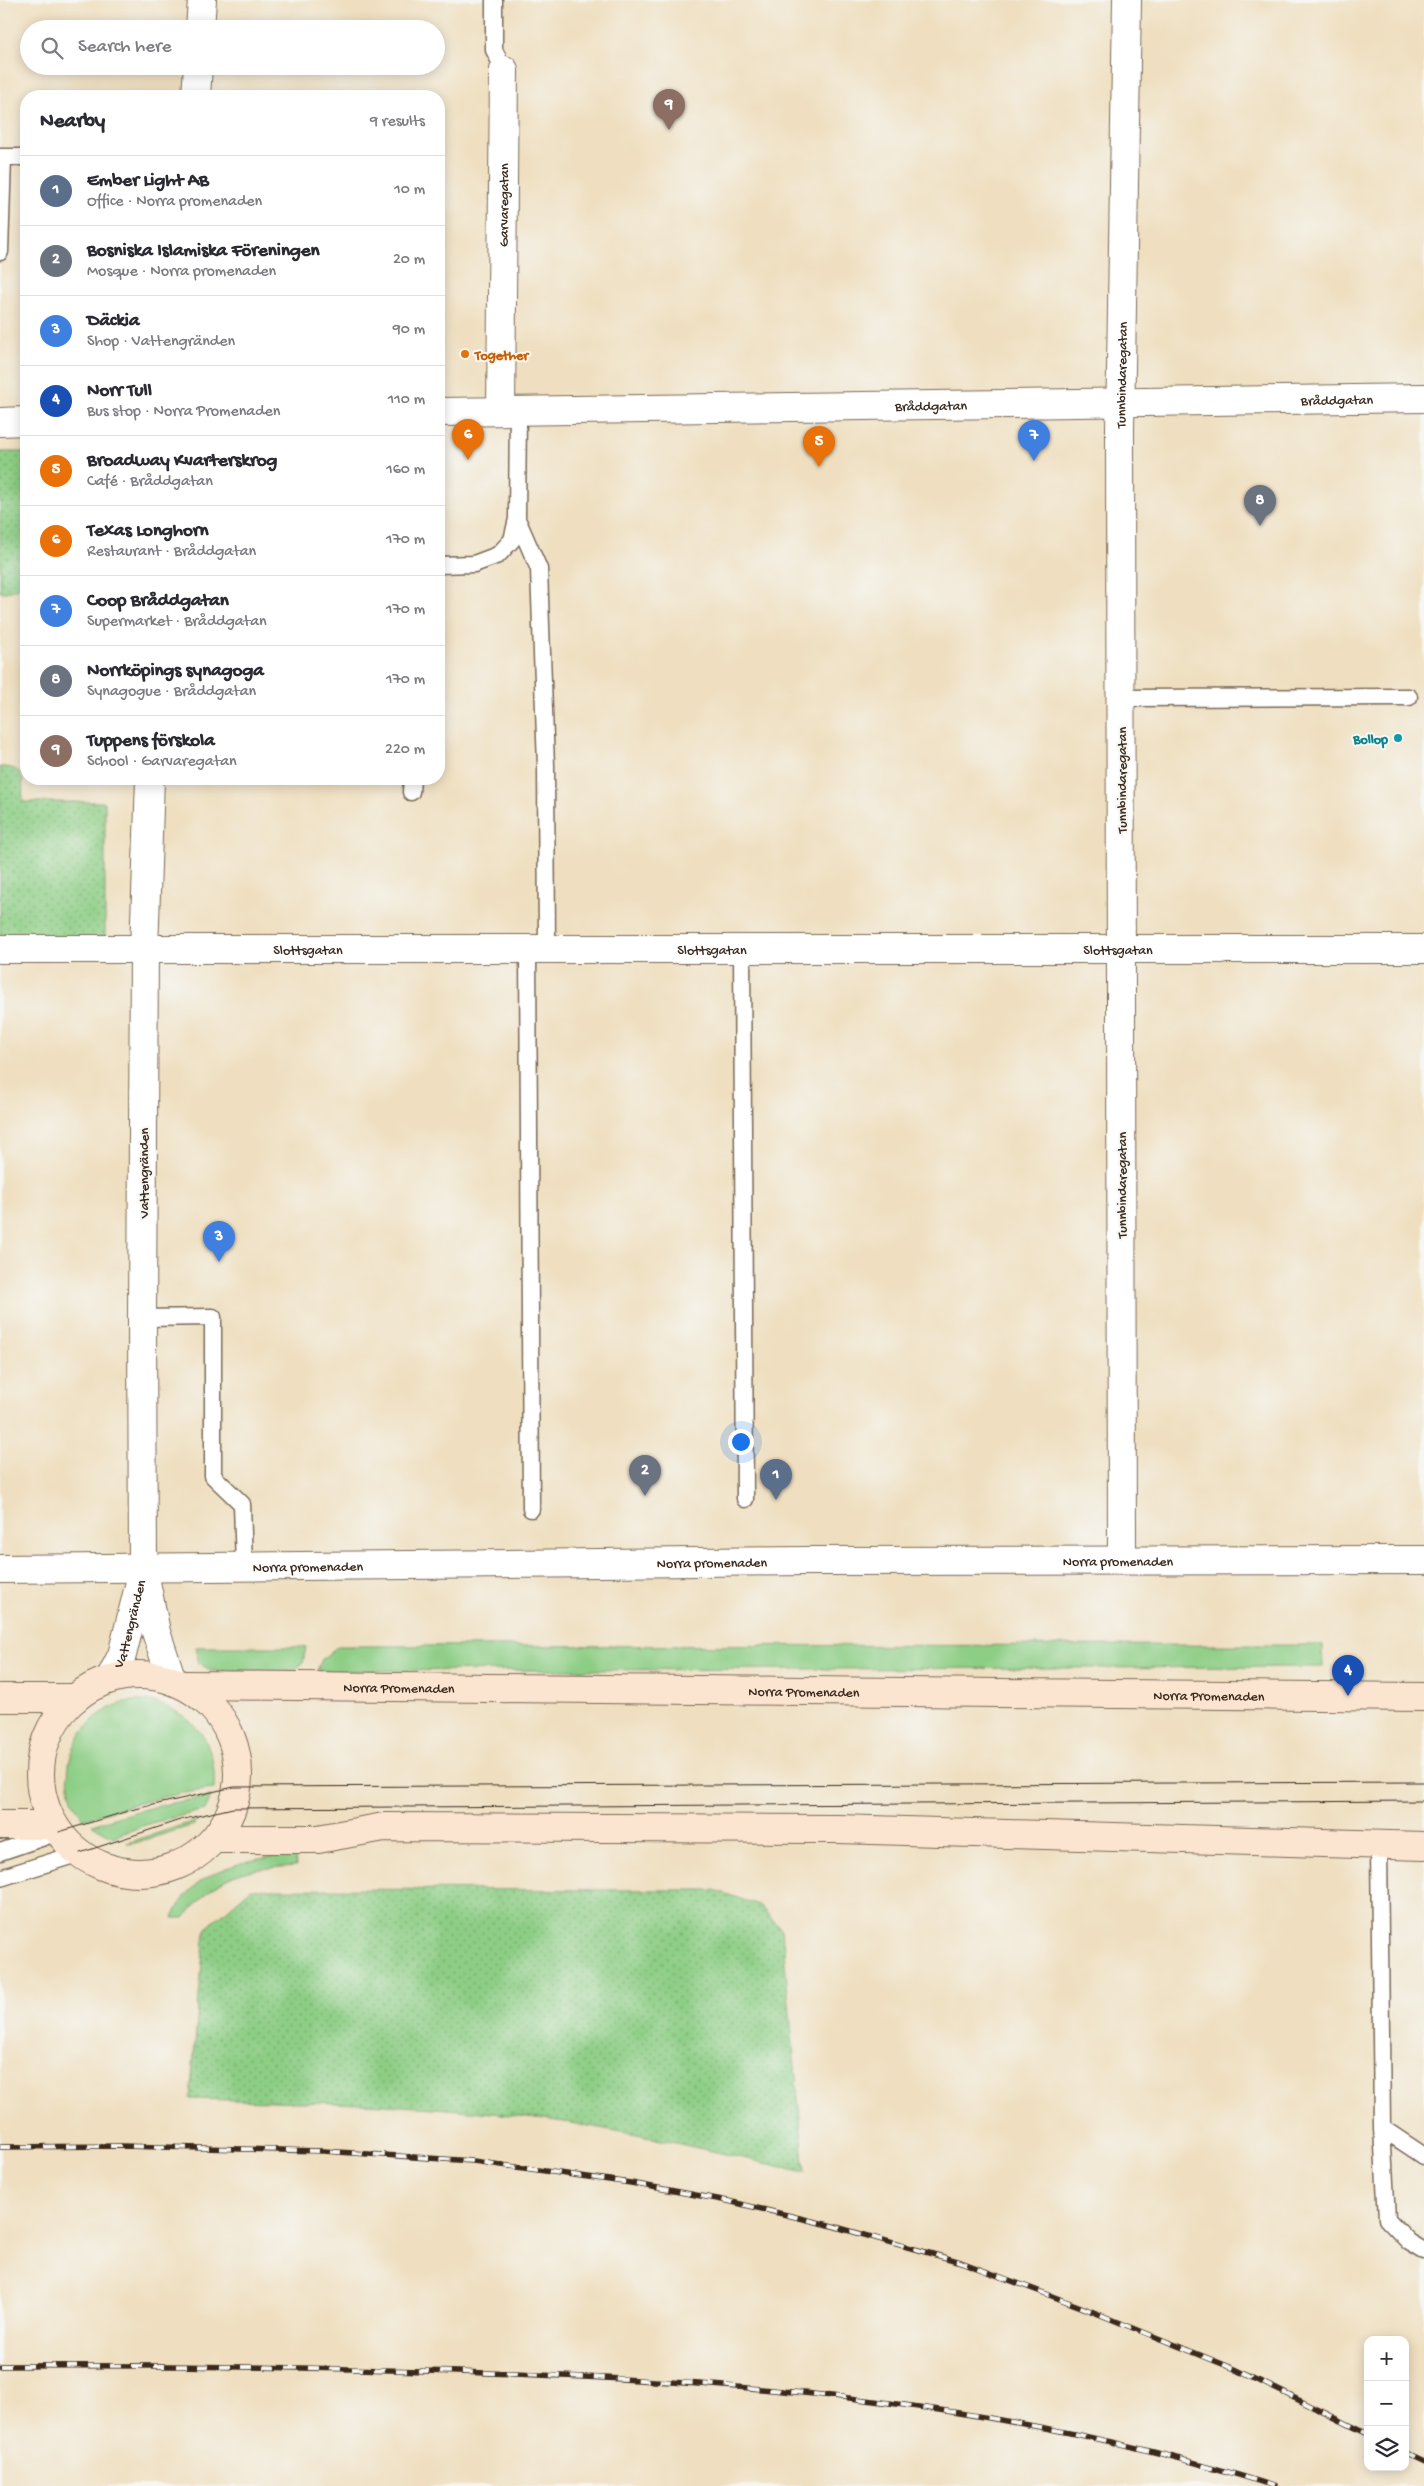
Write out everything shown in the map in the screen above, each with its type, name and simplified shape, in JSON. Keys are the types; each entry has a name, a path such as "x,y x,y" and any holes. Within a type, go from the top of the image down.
{"main road":[{"name":"Norra Promenaden","path":"57,1829 45,1806 41,1784 41,1764 44,1746 52,1728 62,1712 86,1690 110,1679 141,1674 178,1683 1424,1697"},
{"path":"0,1825 57,1829 80,1853 94,1862 124,1872 161,1871 181,1864 199,1854 214,1839 225,1824 234,1801 238,1770 236,1752 223,1720 199,1695 178,1683"},
{"path":"0,1698 76,1698"},
{"path":"214,1839 318,1839 384,1827 838,1829 1424,1846"}],"street":[{"path":"201,20 202,0"},
{"name":"Tunnbindaregatan","path":"1122,1560 1120,698 1121,403 1127,0"},
{"name":"Garvaregatan","path":"504,70 510,411"},
{"path":"196,90 197,75"},
{"name":"Bråddgatan","path":"445,412 1424,398"},
{"path":"0,422 20,421"},
{"name":"Vattengränden","path":"150,785 144,950 143,1567 156,1632 178,1683"},
{"name":"Slottsgatan","path":"0,949 1424,948"},
{"name":"Norra promenaden","path":"0,1569 1122,1560 1424,1560"},
{"name":"Vattengränden","path":"110,1679 124,1647 143,1567"}],"lane":[{"name":"Garvaregatan","path":"494,0 494,50 504,70"},
{"path":"0,252 2,157 20,157"},
{"path":"445,565 474,564 498,555 512,540 517,519 510,411"},
{"path":"517,519 538,569 546,766 537,949 531,1509"},
{"path":"1120,698 1409,698"},
{"path":"742,949 744,1499"},
{"path":"142,1318 213,1317 213,1476 242,1504 244,1566"},
{"path":"0,1852 57,1829"},
{"path":"1379,1846 1382,2128 1387,2219 1409,2242 1424,2251"},
{"path":"0,1878 80,1853"},
{"path":"1382,2128 1424,2156"}],"green space":[{"path":"0,452 20,452 20,585 15,590 0,592"},
{"path":"0,767 16,769 20,773 23,802 105,802 105,938 0,937"},
{"path":"1323,1645 1323,1667 317,1671 322,1659 338,1646"},
{"path":"196,1647 306,1647 303,1663 293,1671 211,1671 198,1662"},
{"path":"128,1701 153,1701 181,1715 201,1733 212,1757 214,1789 165,1797 84,1819 72,1799 69,1783 72,1753 78,1739 97,1716 110,1708"},
{"path":"211,1797 205,1810 151,1823 113,1837 92,1825 151,1808"},
{"path":"198,1820 194,1825 132,1844 127,1843"},
{"path":"295,1854 296,1866 259,1869 232,1876 209,1891 184,1918 173,1918 182,1901 193,1888 208,1877 241,1863"},
{"path":"251,1889 714,1890 759,1905 782,1930 805,2172 597,2127 485,2112 317,2102 190,2099 205,1929"}],"tram line":[{"path":"59,1832 131,1810 234,1787 1424,1782"},
{"path":"80,1853 180,1820 233,1808 1424,1801"}],"railway":[{"path":"0,2147 121,2146 323,2151 473,2161 631,2183 728,2201 829,2225 961,2262 1081,2307 1235,2369 1364,2432"},
{"path":"0,2366 229,2367 458,2372 664,2381 767,2389 870,2400 972,2415 1074,2434 1175,2457 1274,2486"},
{"path":"1409,2454 1424,2461"}],"place":[{"name":"Tuppens förskola","path":"669,130"},
{"name":"Together","path":"465,354"},
{"name":"Texas Longhorn","path":"468,460"},
{"name":"Coop Bråddgatan","path":"1034,461"},
{"name":"Broadway Kvarterskrog","path":"819,467"},
{"name":"Norrköpings synagoga","path":"1260,526"},
{"name":"Bollop","path":"1398,738"},
{"name":"Däckia","path":"219,1262"},
{"name":"Bosniska Islamiska Föreningen","path":"645,1496"},
{"name":"Ember Light AB","path":"776,1500"},
{"name":"Norr Tull","path":"1348,1696"}]}
